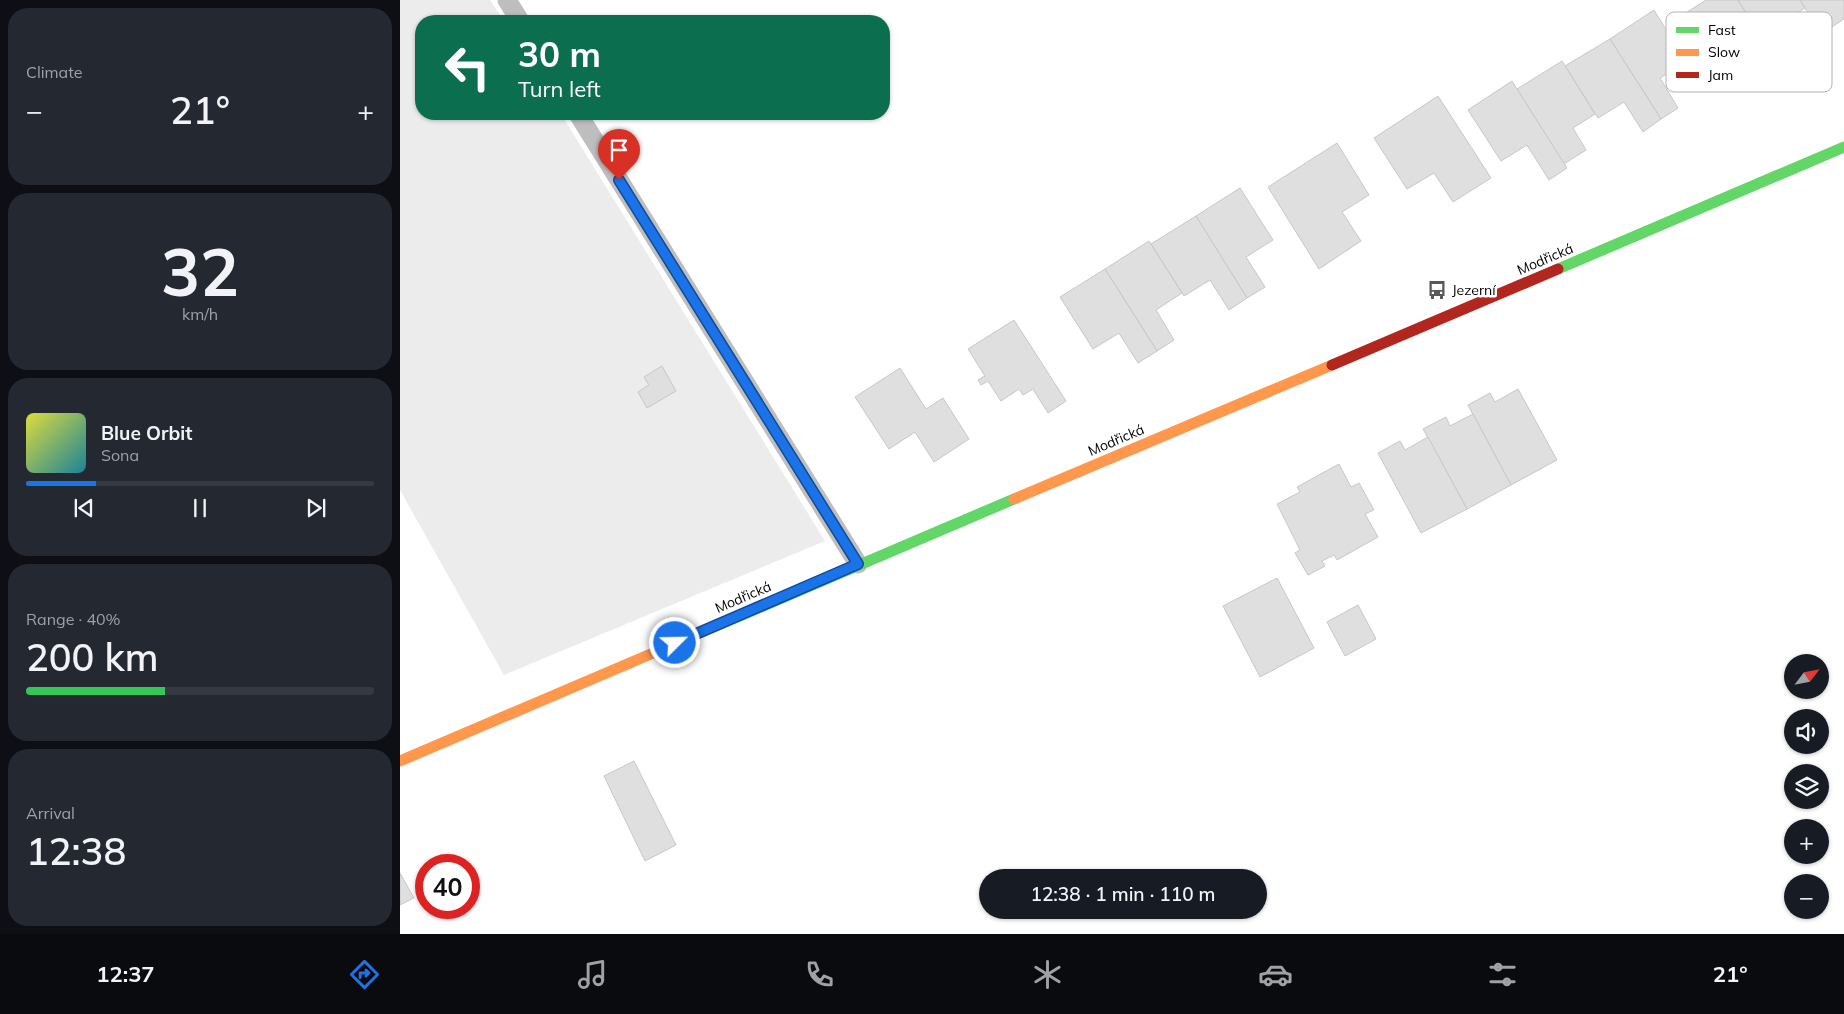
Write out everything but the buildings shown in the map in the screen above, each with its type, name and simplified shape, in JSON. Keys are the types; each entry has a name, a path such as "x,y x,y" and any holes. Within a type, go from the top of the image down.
{"street":[{"name":"Modřická","path":"400,760 1844,147"}],"lane":[{"path":"507,0 516,15"},
{"path":"582,120 858,564"}],"shaded area":[{"path":"400,0 490,0 500,15 415,15 415,120 565,120 825,541 504,675 400,490"}],"traffic: fast":[{"path":"1558,269 1844,147"},
{"path":"721,624 1014,499"}],"traffic: slow":[{"path":"1014,499 1332,365"},
{"path":"400,761 721,624"}],"traffic: jam":[{"path":"1332,365 1558,269"}],"place":[{"name":"Jezerní","path":"1437,290"}],"route":[{"path":"619,180 858,564 675,643"}]}
